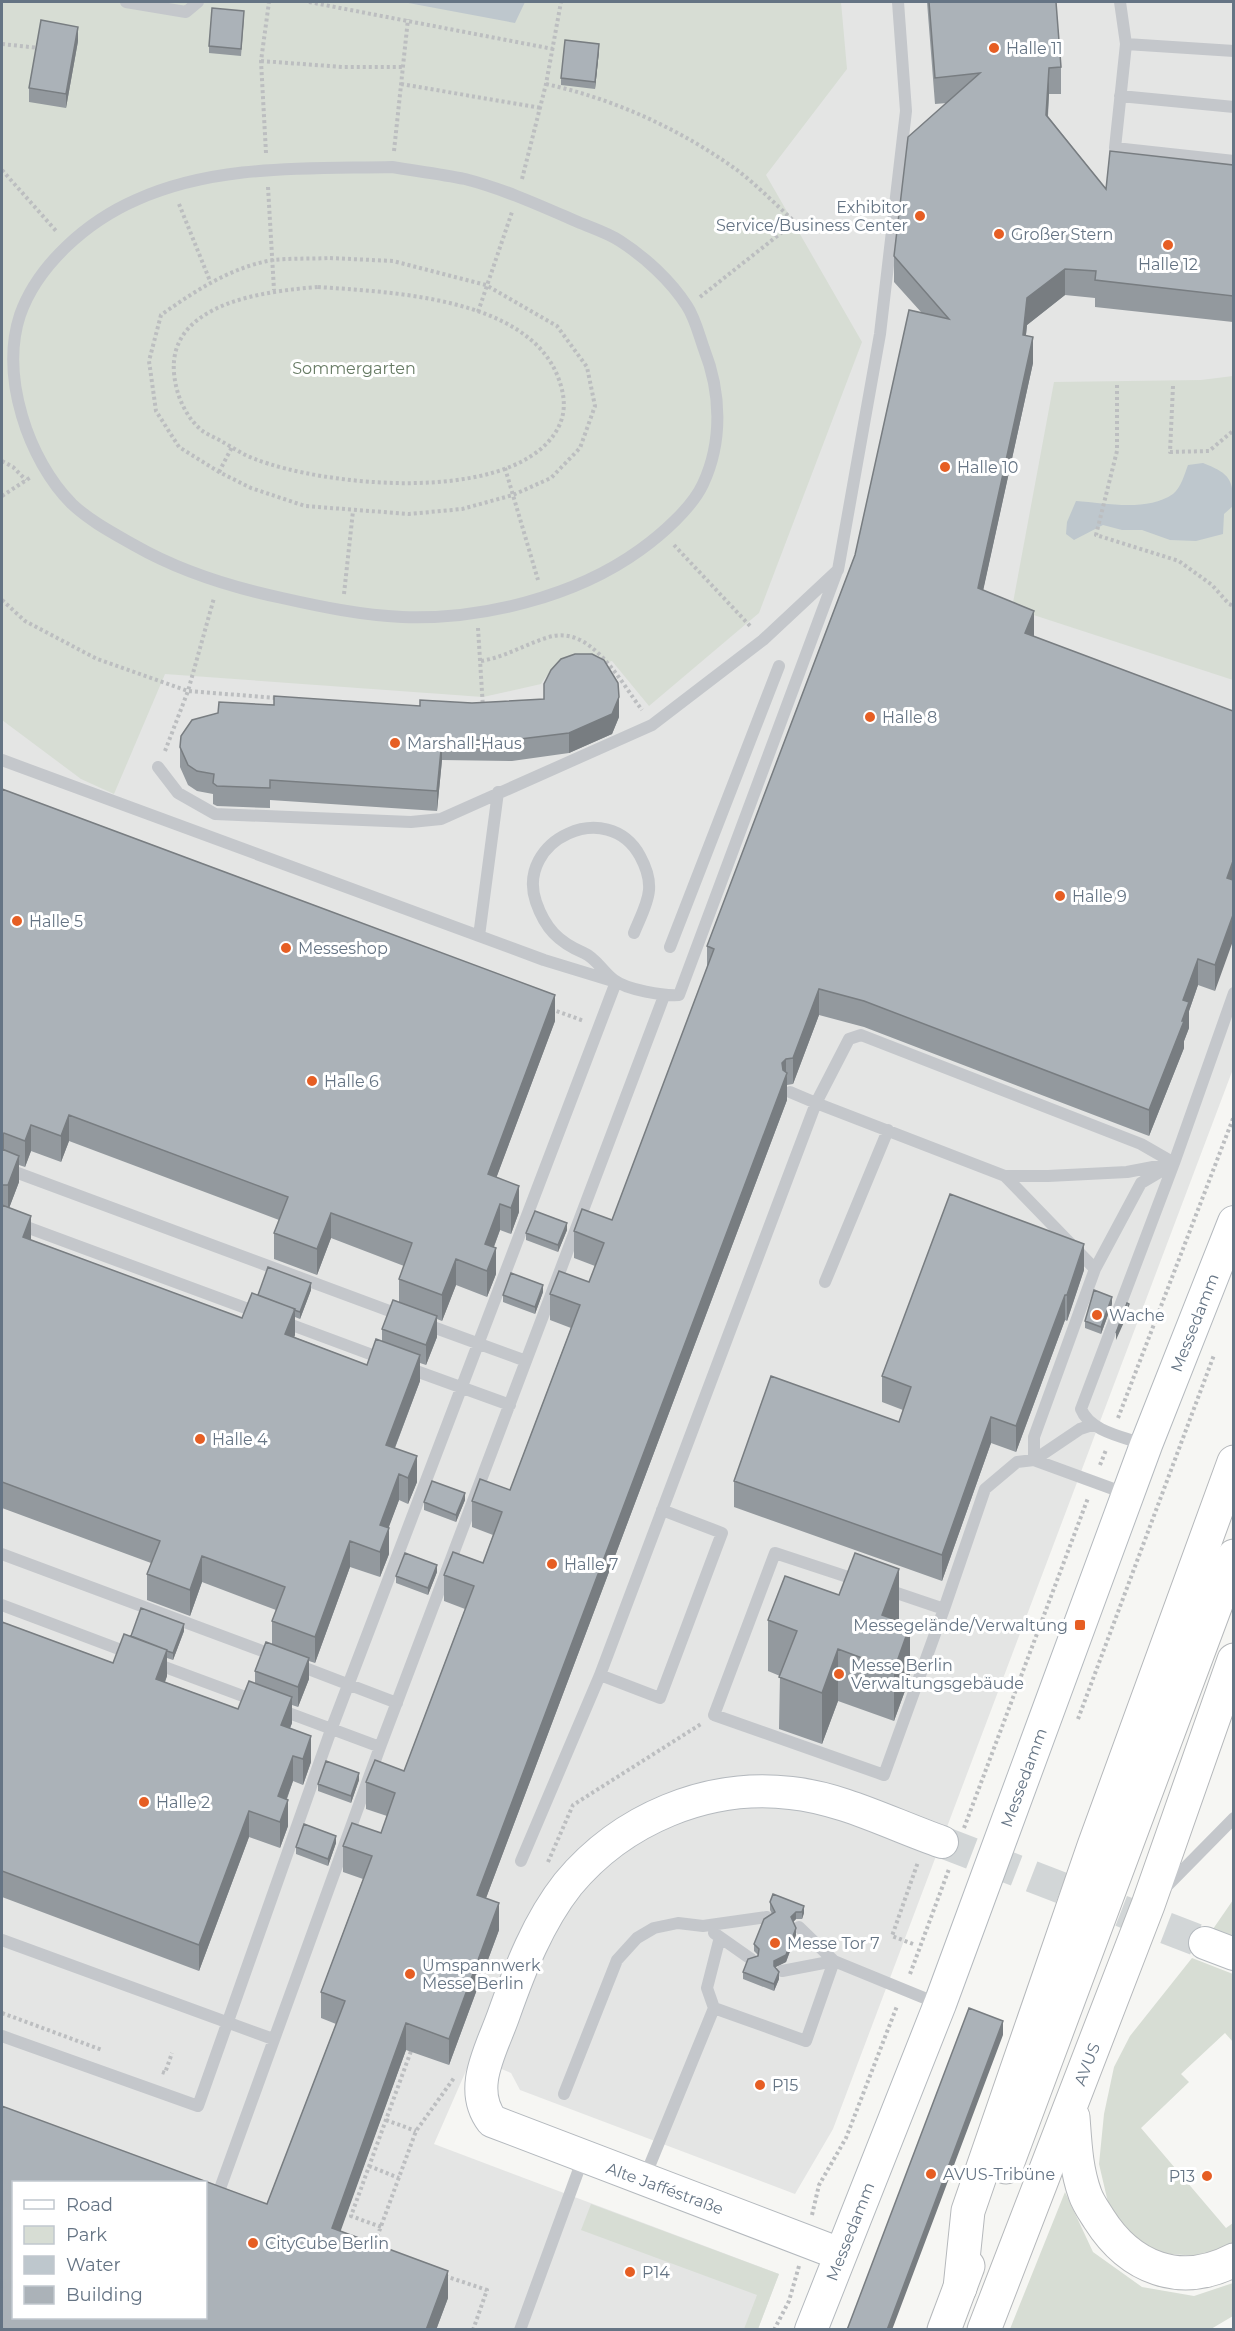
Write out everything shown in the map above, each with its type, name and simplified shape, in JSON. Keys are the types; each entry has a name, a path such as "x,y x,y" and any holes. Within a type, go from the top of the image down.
{"highway":[{"path":"960,2288 968,2211 1094,1846 1233,1462"},
{"path":"944,2330 1233,1556"},
{"name":"AVUS","path":"984,2330 1148,1905 1233,1660"},
{"path":"1187,1797 1233,1736"},
{"path":"1073,2104 1076,2163 1086,2197 1107,2232 1122,2247 1154,2269 1183,2274 1221,2266 1233,2260"}],"main road":[{"name":"Messedamm","path":"811,2330 940,2004 1146,1445 1233,1222"},
{"name":"Alte Jafféstraße","path":"840,2254 583,2158 492,2121 481,2102 481,2078 534,1940 557,1900 574,1878 608,1845 641,1823 696,1800 739,1792 773,1791 826,1800 942,1842"},
{"path":"1205,1943 1233,1954"}],"lane":[{"path":"126,2 186,12 198,2"},
{"path":"2,760 479,936 616,982 664,996 680,995 838,570 880,334 906,111 898,2"},
{"path":"1120,2 1126,44 1115,148 1233,161"},
{"path":"1126,44 1233,51"},
{"path":"1120,96 1233,107"},
{"path":"392,167 466,180 518,196 619,240 657,271 688,307 715,376 718,433 703,487 663,534 611,571 543,596 477,613 404,617 343,612 218,583 156,557 109,531 73,505 44,470 24,425 8,351 20,315 44,272 67,244 132,201 198,177 267,170 392,167"},
{"path":"159,767 177,793 215,814 411,822 441,819 652,724 763,640 838,570"},
{"path":"670,947 779,666"},
{"path":"479,936 498,792"},
{"path":"616,982 588,955 564,944 543,922 533,894 534,876 538,861 560,837 578,829 596,826 609,829 635,846 649,878 649,894 634,933"},
{"path":"2,2036 198,2106 348,1683 616,982"},
{"path":"1146,1445 1092,1425 1085,1418 1081,1409 1174,1163 1233,993"},
{"path":"207,2189 218,2194 380,1747 664,996"},
{"path":"521,1861 600,1675 816,1103 849,1039 861,1035 1142,1144 1174,1163"},
{"path":"790,1092 1005,1176 1127,1172 1174,1163"},
{"path":"825,1282 888,1130"},
{"path":"1034,1460 1034,1437 1095,1269 1141,1183 1174,1163"},
{"path":"2,1167 526,1361"},
{"path":"1005,1176 1095,1269"},
{"path":"2,1218 510,1405"},
{"path":"1034,1460 1080,1429 1092,1425"},
{"path":"944,1609 775,1553 714,1715 884,1775 944,1609 985,1489 1017,1462 1034,1460 1128,1495"},
{"path":"600,1675 660,1698 722,1533 662,1510"},
{"path":"2,1554 397,1703"},
{"path":"2,1605 380,1747"},
{"path":"1148,1905 1233,1818"},
{"path":"564,2094 617,1960 637,1938 654,1928 678,1923 703,1926 767,1917"},
{"path":"703,1926 751,1959"},
{"path":"799,1927 834,1961 940,2004"},
{"path":"644,2180 677,2116 714,2008 707,1988 720,1937"},
{"path":"2,1940 273,2039"},
{"path":"782,1971 834,1961"},
{"path":"714,2008 806,2041 834,1961"},
{"path":"520,2330 583,2158"}],"path":[{"path":"267,170 261,61 269,2"},
{"path":"309,2 408,19 553,49"},
{"path":"518,196 541,108 561,2"},
{"path":"392,167 408,19"},
{"path":"2,44 39,48"},
{"path":"261,61 343,67 403,67"},
{"path":"401,84 541,108"},
{"path":"546,84 582,92 672,129 738,171 795,222 892,231"},
{"path":"2,170 67,244"},
{"path":"172,187 210,281"},
{"path":"268,195 274,290"},
{"path":"478,312 511,214"},
{"path":"688,307 795,222"},
{"path":"330,258 393,261 486,285 557,326 587,367 596,406 580,448 551,478 513,495 462,509 409,514 353,511 304,506 251,488 219,472 179,447 156,411 149,361 161,315 210,281 273,260 330,258"},
{"path":"318,287 386,292 478,312 502,321 540,346 564,391 565,412 553,436 532,455 476,478 386,483 324,477 255,459 201,430 185,411 176,387 173,357 185,334 205,315 230,302 274,290 318,287"},
{"path":"1117,385 1117,451 1096,535 1179,561 1212,585 1233,606"},
{"path":"1173,386 1170,452 1209,451 1233,430"},
{"path":"219,472 232,447"},
{"path":"2,461 14,467 26,480"},
{"path":"505,468 537,577"},
{"path":"2,496 44,470"},
{"path":"343,612 353,511"},
{"path":"663,534 737,612"},
{"path":"159,767 188,691 218,583"},
{"path":"2,600 26,621 97,659 188,691 280,699"},
{"path":"471,709 483,710 477,613"},
{"path":"481,661 503,656 556,634 580,638 618,678 652,724"},
{"path":"543,1006 598,1027"},
{"path":"1099,1466 1233,1116"},
{"path":"913,1944 892,1936 918,1863"},
{"path":"2,2013 110,2053"},
{"path":"381,2227 351,2216 411,2051"},
{"path":"154,2069 165,2073 172,2053"},
{"path":"382,2254 372,2250 416,2131 459,2071"},
{"path":"386,2120 416,2131"},
{"path":"369,2166 399,2178"},
{"path":"434,2272 487,2290 472,2330"},
{"path":"440,2286 444,2276"},
{"path":"774,2330 789,2301"}],"shaded area":[{"path":"2,2 1233,2 1233,1069 833,2129 795,2194 520,2090 511,2073 472,2057 434,2144 779,2274 758,2329 2,2330"}],"green space":[{"name":"Sommergarten","path":"2,2 841,2 847,69 766,175 862,342 759,613 649,706 612,661 564,665 556,668 541,684 483,697 165,674 114,794 81,779 2,720"},
{"path":"1233,376 1233,680 1012,608 1054,382 1201,380"},
{"path":"1233,1900 1233,1941 1213,1929"},
{"path":"1192,1958 1233,1974 1233,2042 1225,2033 1181,2074 1189,2082 1141,2128 1226,2228 1233,2223 1233,2246 1198,2256 1157,2253 1129,2234 1110,2211 1099,2164 1104,2114 1114,2067 1130,2036"},
{"path":"1065,2192 1093,2252 1142,2287 1194,2296 1233,2283 1233,2316 1211,2329 1010,2329"},
{"path":"591,2204 779,2274 758,2329 744,2329 757,2295 581,2230"}],"water":[{"path":"403,2 525,2 515,23"},
{"path":"1203,463 1224,474 1231,483 1233,506 1224,514 1223,534 1196,541 1170,540 1142,530 1122,530 1103,525 1074,540 1066,534 1067,522 1076,501 1139,505 1163,500 1178,488 1188,465"}],"building":[{"path":"929,2 1056,2 1061,67 1049,68 1046,115 1106,189 1110,151 1233,165 1233,296 1095,280 1096,271 1065,269 1027,298 1023,335 1033,337 978,588 1034,611 1025,633 1233,711 1233,861 1227,878 1233,880 1233,915 1215,965 1198,959 1183,1000 1189,1002 1182,1021 1184,1021 1149,1110 864,1001 819,989 793,1058 786,1059 782,1063 783,1070 787,1073 477,1895 499,1903 449,2039 406,2023 332,2228 448,2271 426,2330 2,2330 2,2106 205,2181 12,2181 12,2319 207,2319 207,2182 267,2204 345,2001 321,1992 372,1856 343,1846 352,1823 381,1833 395,1793 366,1782 375,1760 404,1771 474,1586 444,1575 453,1552 483,1563 502,1512 472,1501 480,1479 510,1490 580,1305 550,1294 559,1271 589,1282 604,1243 574,1231 582,1209 612,1220 714,949 707,946 855,555 909,310 949,319 894,256 908,137 980,73 935,78"},
{"path":"212,8 244,11 241,49 209,46"},
{"path":"41,20 78,27 66,94 29,88"},
{"path":"565,40 599,44 595,82 561,78"},
{"name":"Marshall-Haus","path":"575,654 592,654 604,660 618,683 619,697 612,714 569,733 512,740 442,740 437,791 270,780 270,788 217,786 213,783 214,774 197,771 188,765 180,747 181,736 192,720 218,713 219,702 274,705 274,696 420,706 420,700 472,703 544,699 544,684 551,670 561,659"},
{"name":"Halle 6","path":"2,789 555,995 488,1174 519,1186 511,1208 500,1204 485,1244 496,1248 487,1271 456,1259 442,1295 399,1279 412,1243 331,1213 317,1249 274,1233 288,1197 69,1115 61,1136 31,1125 25,1141 2,1134"},
{"path":"2,1149 19,1156 8,1185 2,1185"},
{"path":"950,1194 1084,1244 1067,1295 1065,1295 1016,1426 991,1417 942,1555 734,1481 771,1376 899,1422 911,1387 882,1376"},
{"name":"Halle 4","path":"2,1205 31,1216 23,1237 242,1318 252,1293 295,1309 285,1334 367,1365 376,1339 420,1355 386,1445 417,1456 408,1478 399,1474 380,1525 389,1528 380,1552 350,1541 315,1637 272,1621 285,1587 202,1556 190,1590 147,1574 160,1541 2,1482"},
{"path":"535,1211 567,1223 558,1245 526,1233"},
{"path":"268,1267 311,1283 300,1312 258,1295"},
{"path":"511,1273 543,1285 535,1307 503,1295"},
{"name":"Wache","path":"1094,1290 1112,1297 1101,1327 1085,1321"},
{"path":"393,1300 437,1316 426,1345 382,1329"},
{"path":"1127,1303 1129,1304 1116,1333"},
{"path":"432,1481 465,1493 456,1515 424,1502"},
{"path":"405,1553 437,1565 428,1588 396,1576"},
{"path":"855,1553 899,1569 882,1615 910,1625 894,1670 838,1649 822,1693 779,1677 797,1631 768,1620 785,1576 839,1595"},
{"path":"141,1608 184,1624 173,1653 131,1636"},
{"name":"Halle 2","path":"2,1622 113,1663 124,1634 167,1650 156,1679 238,1709 249,1681 292,1697 281,1725 311,1736 303,1759 293,1756 278,1796 288,1800 280,1822 249,1811 199,1945 2,1871"},
{"path":"266,1642 309,1658 298,1687 255,1671"},
{"path":"326,1761 359,1773 351,1796 318,1784"},
{"path":"304,1824 336,1836 328,1859 296,1847"},
{"name":"Messe Tor 7","path":"773,1894 804,1906 802,1912 796,1912 791,1917 796,1928 786,1955 774,1961 774,1966 779,1972 774,1984 743,1972 748,1959 758,1956 759,1949 754,1944 764,1919 775,1912 770,1902"},
{"name":"AVUS-Tribüne","path":"969,2008 1003,2021 887,2330 847,2330"}],"tunnel":[{"path":"942,1842 1205,1943"}],"place":[{"name":"Halle 11","path":"994,48"},
{"name":"Exhibitor Service/Business Center","path":"920,216"},
{"name":"Großer Stern","path":"999,234"},
{"name":"Halle 12","path":"1168,245"},
{"name":"Halle 10","path":"945,467"},
{"name":"Halle 8","path":"870,717"},
{"name":"Marshall-Haus","path":"395,743"},
{"name":"Halle 9","path":"1060,896"},
{"name":"Halle 5","path":"17,921"},
{"name":"Messeshop","path":"286,948"},
{"name":"Halle 6","path":"312,1081"},
{"name":"Wache","path":"1097,1315"},
{"name":"Halle 4","path":"200,1439"},
{"name":"Halle 7","path":"552,1564"},
{"name":"Messegelände/Verwaltung","path":"1080,1625"},
{"name":"Messe Berlin Verwaltungsgebäude","path":"839,1674"},
{"name":"Halle 2","path":"144,1802"},
{"name":"Messe Tor 7","path":"775,1943"},
{"name":"Umspannwerk Messe Berlin","path":"410,1974"},
{"name":"P15","path":"760,2085"},
{"name":"AVUS-Tribüne","path":"931,2174"},
{"name":"P13","path":"1207,2176"},
{"name":"CityCube Berlin","path":"253,2243"},
{"name":"P14","path":"630,2272"}]}
